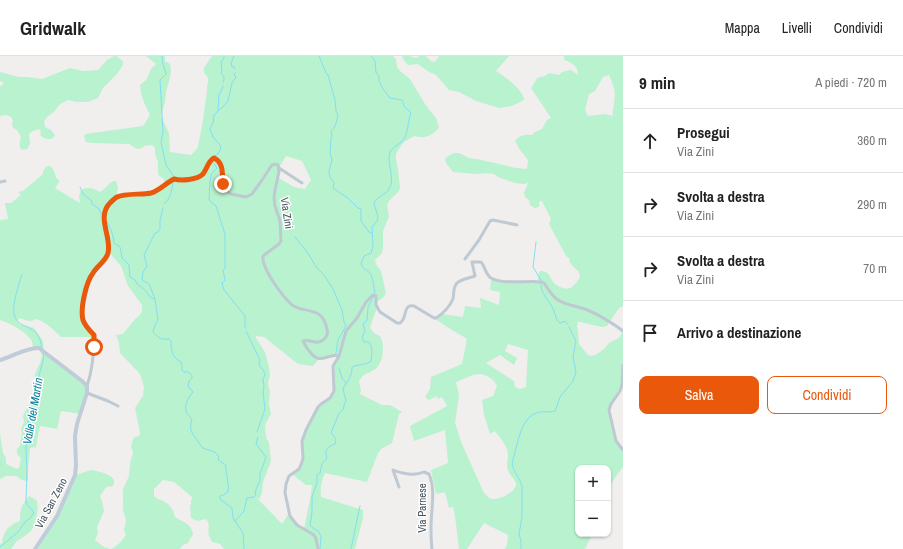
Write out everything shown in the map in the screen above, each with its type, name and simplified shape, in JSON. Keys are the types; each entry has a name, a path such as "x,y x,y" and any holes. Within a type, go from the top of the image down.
{"street":[{"path":"118,406 88,393 87,386 93,362 94,335 83,321 82,307 92,274 106,257 108,252 107,233 104,219 109,205 117,196 151,193 174,179 180,181 200,176 204,173 211,159 214,158 221,164 225,190 231,194 246,197 252,194 272,165 275,164 302,182"},
{"name":"Via Zini","path":"279,168 274,198 281,228 280,240 279,244 263,256 262,259 264,266 273,281 292,305 298,308 313,311 322,316 328,332 327,336 318,342 307,340 303,341 313,356 318,359 336,355 339,356"},
{"path":"0,182 5,181"},
{"path":"465,259 479,240 490,221 493,220 517,225"},
{"path":"318,549 314,535 297,525 290,516 285,488 289,476 299,469 302,462 302,441 306,430 318,407 330,398 334,391 333,370 339,356 346,331 357,318 366,302 372,295 376,296 376,305 380,312 397,323 404,320 409,305 414,306 436,318 453,300 455,286 459,282 475,276 472,262 481,262 484,265 487,274 491,278 510,282 542,282 559,301 592,312 623,331"},
{"path":"0,360 33,348 39,348 82,380 87,386"},
{"path":"623,365 622,385 620,391 610,404 609,410 616,441 623,450"},
{"name":"Via San Zeno","path":"35,549 57,516 75,475 76,424 88,393"},
{"name":"Via Parnese","path":"399,487 393,470 418,474 424,472 429,474 433,492 431,527 432,549"}],"green space":[{"path":"114,56 123,61 123,65 117,74 103,88 98,98 88,102 68,100 60,104 44,121 45,127 51,130 55,135 53,138 48,139 43,137 40,135 41,132 39,129 33,131 29,134 30,144 27,149 22,150 20,147 21,137 17,130 13,128 13,121 11,117 6,115 0,116 0,87 4,83 0,81 0,72 19,77 42,79 70,68 83,71 98,70 107,60"},
{"path":"146,56 165,56 165,61 170,64 170,78 161,116 169,133 170,152 191,155 198,147 208,81 208,78 204,73 204,68 212,56 393,56 396,59 397,67 410,79 425,104 436,118 439,128 436,131 425,137 414,136 404,142 396,154 400,187 399,191 387,205 389,216 383,231 382,253 375,260 381,271 386,293 383,298 376,302 377,308 370,327 373,332 381,338 383,346 382,355 377,368 365,374 359,381 361,391 360,394 382,405 390,405 402,412 399,414 392,443 381,449 378,453 367,482 325,473 321,485 321,497 363,510 363,518 355,549 224,549 220,544 212,542 209,536 208,523 206,519 197,521 191,518 190,506 192,497 174,482 163,480 154,489 154,496 168,504 175,517 191,528 193,534 188,543 183,545 180,549 111,549 126,535 124,530 126,520 123,510 123,489 129,476 130,463 133,453 131,446 133,439 139,436 140,433 135,408 143,396 144,387 140,374 120,353 116,335 123,334 140,315 142,305 128,286 121,266 108,251 90,280 82,313 85,324 93,332 94,337 61,337 50,326 40,320 36,319 28,321 20,318 17,320 19,324 34,328 43,341 44,352 87,386 80,414 61,411 57,429 40,426 36,447 30,448 28,481 22,480 16,476 6,476 0,479 0,434 6,464 17,469 19,468 21,458 17,454 17,449 20,446 22,433 21,429 24,422 23,416 34,394 35,374 42,356 39,348 33,348 32,341 26,334 0,320 0,220 8,219 5,203 11,203 21,195 18,192 23,191 43,174 43,171 47,166 52,168 56,178 59,180 55,188 80,203 79,196 81,190 90,188 100,192 113,181 116,181 118,187 116,198 146,195 166,184 163,178 159,176 155,148 152,145 137,149 129,144 86,142 84,137 85,134 143,126 150,115 142,97 140,85 146,80 150,70 156,64","holes":["286,156 302,161 311,180 305,189 294,187 277,177 280,166","256,336 264,337 298,364 313,366 318,360 338,356 333,369 333,395 318,408 303,439 302,465 292,474 306,485 312,485 304,529 294,522 289,513 282,524 258,499 260,498 263,482 271,461 265,425 271,414 268,384 270,375 269,367 265,352"]},
{"path":"402,56 416,58 419,56 426,56 431,61 435,62 439,56 509,56 496,71 521,92 524,100 512,106 499,108 476,101 459,92 449,90 436,75 418,64 408,65"},
{"path":"564,56 623,56 623,306 619,308 607,326 602,327 578,322 577,326 579,344 588,355 592,356 604,349 609,343 619,338 623,331 622,384 609,407 615,439 623,451 623,467 611,484 611,465 575,465 575,537 591,537 585,549 505,549 508,535 484,523 467,549 459,549 453,507 449,508 445,492 436,494 431,470 448,463 445,430 414,441 410,426 447,406 442,397 438,399 437,396 429,400 425,397 430,389 431,377 462,364 467,339 443,325 436,319 442,314 463,317 465,306 481,308 480,298 499,305 500,292 490,290 491,280 538,282 538,275 540,271 543,271 547,273 553,282 560,287 568,289 573,286 580,277 579,272 570,263 569,258 566,256 549,224 551,219 542,201 539,202 539,207 535,208 530,205 529,200 525,197 524,193 528,183 515,183 494,174 453,172 446,163 445,159 454,153 459,153 469,158 527,169 528,160 515,141 523,135 533,135 533,133 542,129 547,120 551,118 531,88 537,78 545,76 549,73 559,75 562,72 571,70 578,75 576,67 572,63 564,60","holes":["609,75 615,92 613,116 605,114 588,116 585,110 589,94 595,91 603,77","508,344 528,350 526,387 520,389 515,387 514,381 486,363 500,355 514,365 517,358 505,351","480,374 488,376 497,386 493,396 482,400 484,415 490,434 495,431 505,445 508,452 507,468 516,483 516,486 511,492 503,497 495,499 489,498 483,491 462,444 455,423 459,395 456,382 473,375"]},
{"path":"92,470 108,475 114,482 113,486 106,487 100,496 104,511 97,527 98,533 95,540 104,547 110,549 35,549 53,523 75,475"},
{"path":"29,496 37,501 38,509 33,528 27,535 17,541 11,549 0,549 0,544 2,543 5,532 13,524 20,521 20,513 24,502"}],"waterway":[{"path":"162,56 166,74 160,80 163,132 161,142 166,165 174,177"},
{"path":"223,82 224,78 221,73 221,62 224,56"},
{"path":"234,56 231,63 232,67 235,69"},
{"path":"319,56 328,75 338,114 337,121 331,131 332,136 330,153 332,160 329,171 330,177 334,183 333,188 361,209 361,221 369,232 372,233"},
{"path":"371,56 375,61 376,73 379,76 379,81 383,89 390,98 402,100 404,106 411,113 404,139 390,152 389,161 392,180 391,185 388,191 374,203 378,217 377,221 372,227 373,247 371,253 364,256 361,264 371,275 375,293"},
{"path":"218,111 228,101 232,83 236,77 234,75 235,73"},
{"path":"213,157 218,154 221,148 213,137 210,129 213,123 214,115 218,111 219,94 223,86"},
{"path":"212,161 217,168 211,175 209,200 216,206 225,234 225,268 223,270 225,280 222,283 224,290 245,316 245,328"},
{"path":"164,204 170,197 173,182"},
{"path":"80,187 83,194 99,209 101,215"},
{"path":"155,299 149,284 142,280 143,272 147,266 144,255 155,233 160,229 160,220 163,208"},
{"path":"106,221 112,231 114,243 120,247 122,258 129,265 130,277 135,280 151,298 155,299 158,320 153,332 160,338 169,339 171,341 171,348 176,358 181,362 182,370 192,375 188,386 193,392 187,401 186,406 186,411 192,419 191,431 202,447 215,452 219,457 218,460 226,465 228,491 220,496 220,499 232,508 233,518 243,533 244,549"},
{"path":"295,237 317,268 324,275 333,289 342,310 346,326 338,340 336,353"},
{"path":"536,242 533,267 541,280"},
{"name":"Valle del Martin","path":"22,274 15,299 15,318 17,321 37,334 42,349"},
{"path":"541,284 542,291 552,306 557,320 560,323 565,321 567,324"},
{"path":"320,549 321,537 319,532 310,525 312,497 317,483 317,475 320,473 322,464 327,458 326,451 330,446 335,444 336,439 331,433 339,413 343,410 346,401 343,389 350,376 352,367 371,361 371,347 369,342 364,342 362,337 365,331 363,324 367,320 368,307 373,297"},
{"path":"521,549 519,534 522,517 522,487 512,465 513,460 521,431 526,421 534,414 555,411 560,397 573,381 576,372 573,357 576,341 569,327"},
{"path":"246,331 260,360 259,365 264,371 265,375 263,379 265,409 257,432"},
{"name":"Valle del Martin","path":"0,547 18,532 34,513 27,505 26,501 27,427 44,354"},
{"path":"339,368 342,378 346,383"},
{"path":"235,521 244,511 247,498 254,497 256,495 255,492 266,457 256,444 258,437"},
{"path":"351,549 360,506"}],"route":[{"path":"94,347 94,335 83,321 82,307 92,274 106,257 108,252 107,233 104,219 109,205 117,196 151,193 174,179 180,181 200,176 204,173 211,159 214,158 221,164 223,184"}]}
